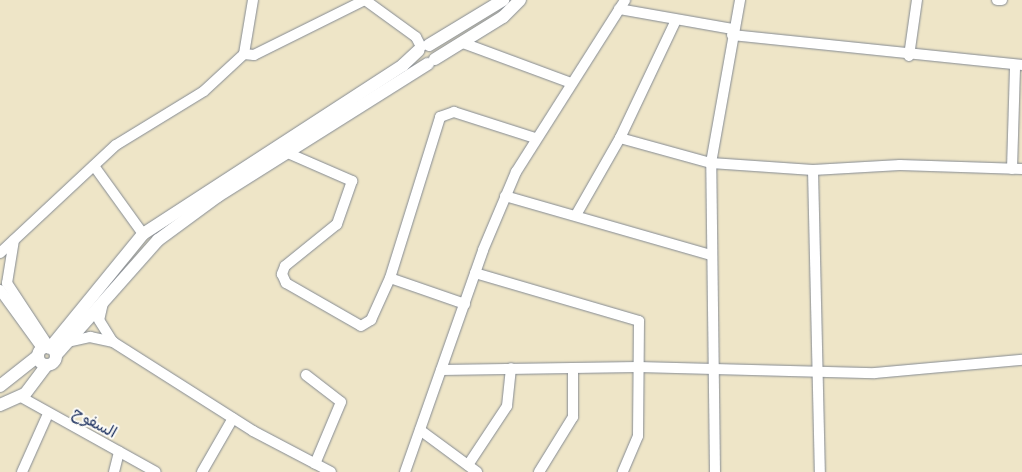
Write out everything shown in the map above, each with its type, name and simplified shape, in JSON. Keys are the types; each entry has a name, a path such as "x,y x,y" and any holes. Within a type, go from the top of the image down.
{"main road":[{"path":"0,405 25,393 47,353 142,234 403,66 423,48 503,0"},
{"path":"0,386 47,353 68,342 105,296 158,240 218,196 290,154 432,61 463,43 520,0"},
{"path":"423,48 418,59 432,61"},
{"path":"15,375 11,390 25,393"},
{"path":"15,375 25,393"}],"street":[{"path":"244,54 253,0"},
{"path":"0,253 128,136 204,91 244,54 272,49 365,0 416,37 423,48"},
{"path":"405,472 475,273 505,196 535,138 625,0"},
{"path":"715,472 711,369 711,163 740,0"},
{"path":"909,56 917,0"},
{"path":"997,0 1002,0"},
{"path":"619,9 674,22 733,32 909,56 1018,65 1017,169 900,165 813,170 711,163 620,138"},
{"path":"576,215 620,138 674,22"},
{"path":"463,43 571,83"},
{"path":"290,154 352,181 337,224 285,266 286,282 361,326 371,320 390,278 440,117 454,112 535,138"},
{"path":"94,166 142,234"},
{"path":"813,170 816,372 820,472"},
{"path":"505,196 711,255"},
{"path":"14,240 7,283 47,353"},
{"path":"475,273 631,316 639,321 641,331 638,366 638,436 623,472"},
{"path":"390,278 465,304"},
{"path":"0,290 47,353"},
{"path":"105,296 99,320 113,342"},
{"path":"68,342 90,337 113,342 233,418 331,472"},
{"path":"441,370 638,366 898,373 1022,360"},
{"path":"468,465 507,406 511,368"},
{"path":"539,472 573,417 573,368"},
{"path":"306,375 341,402 315,464"},
{"name":"السفوح","path":"25,393 48,414 156,472"},
{"path":"22,472 48,414"},
{"path":"202,472 233,418"},
{"path":"420,430 477,472"},
{"path":"114,472 119,452"}]}
